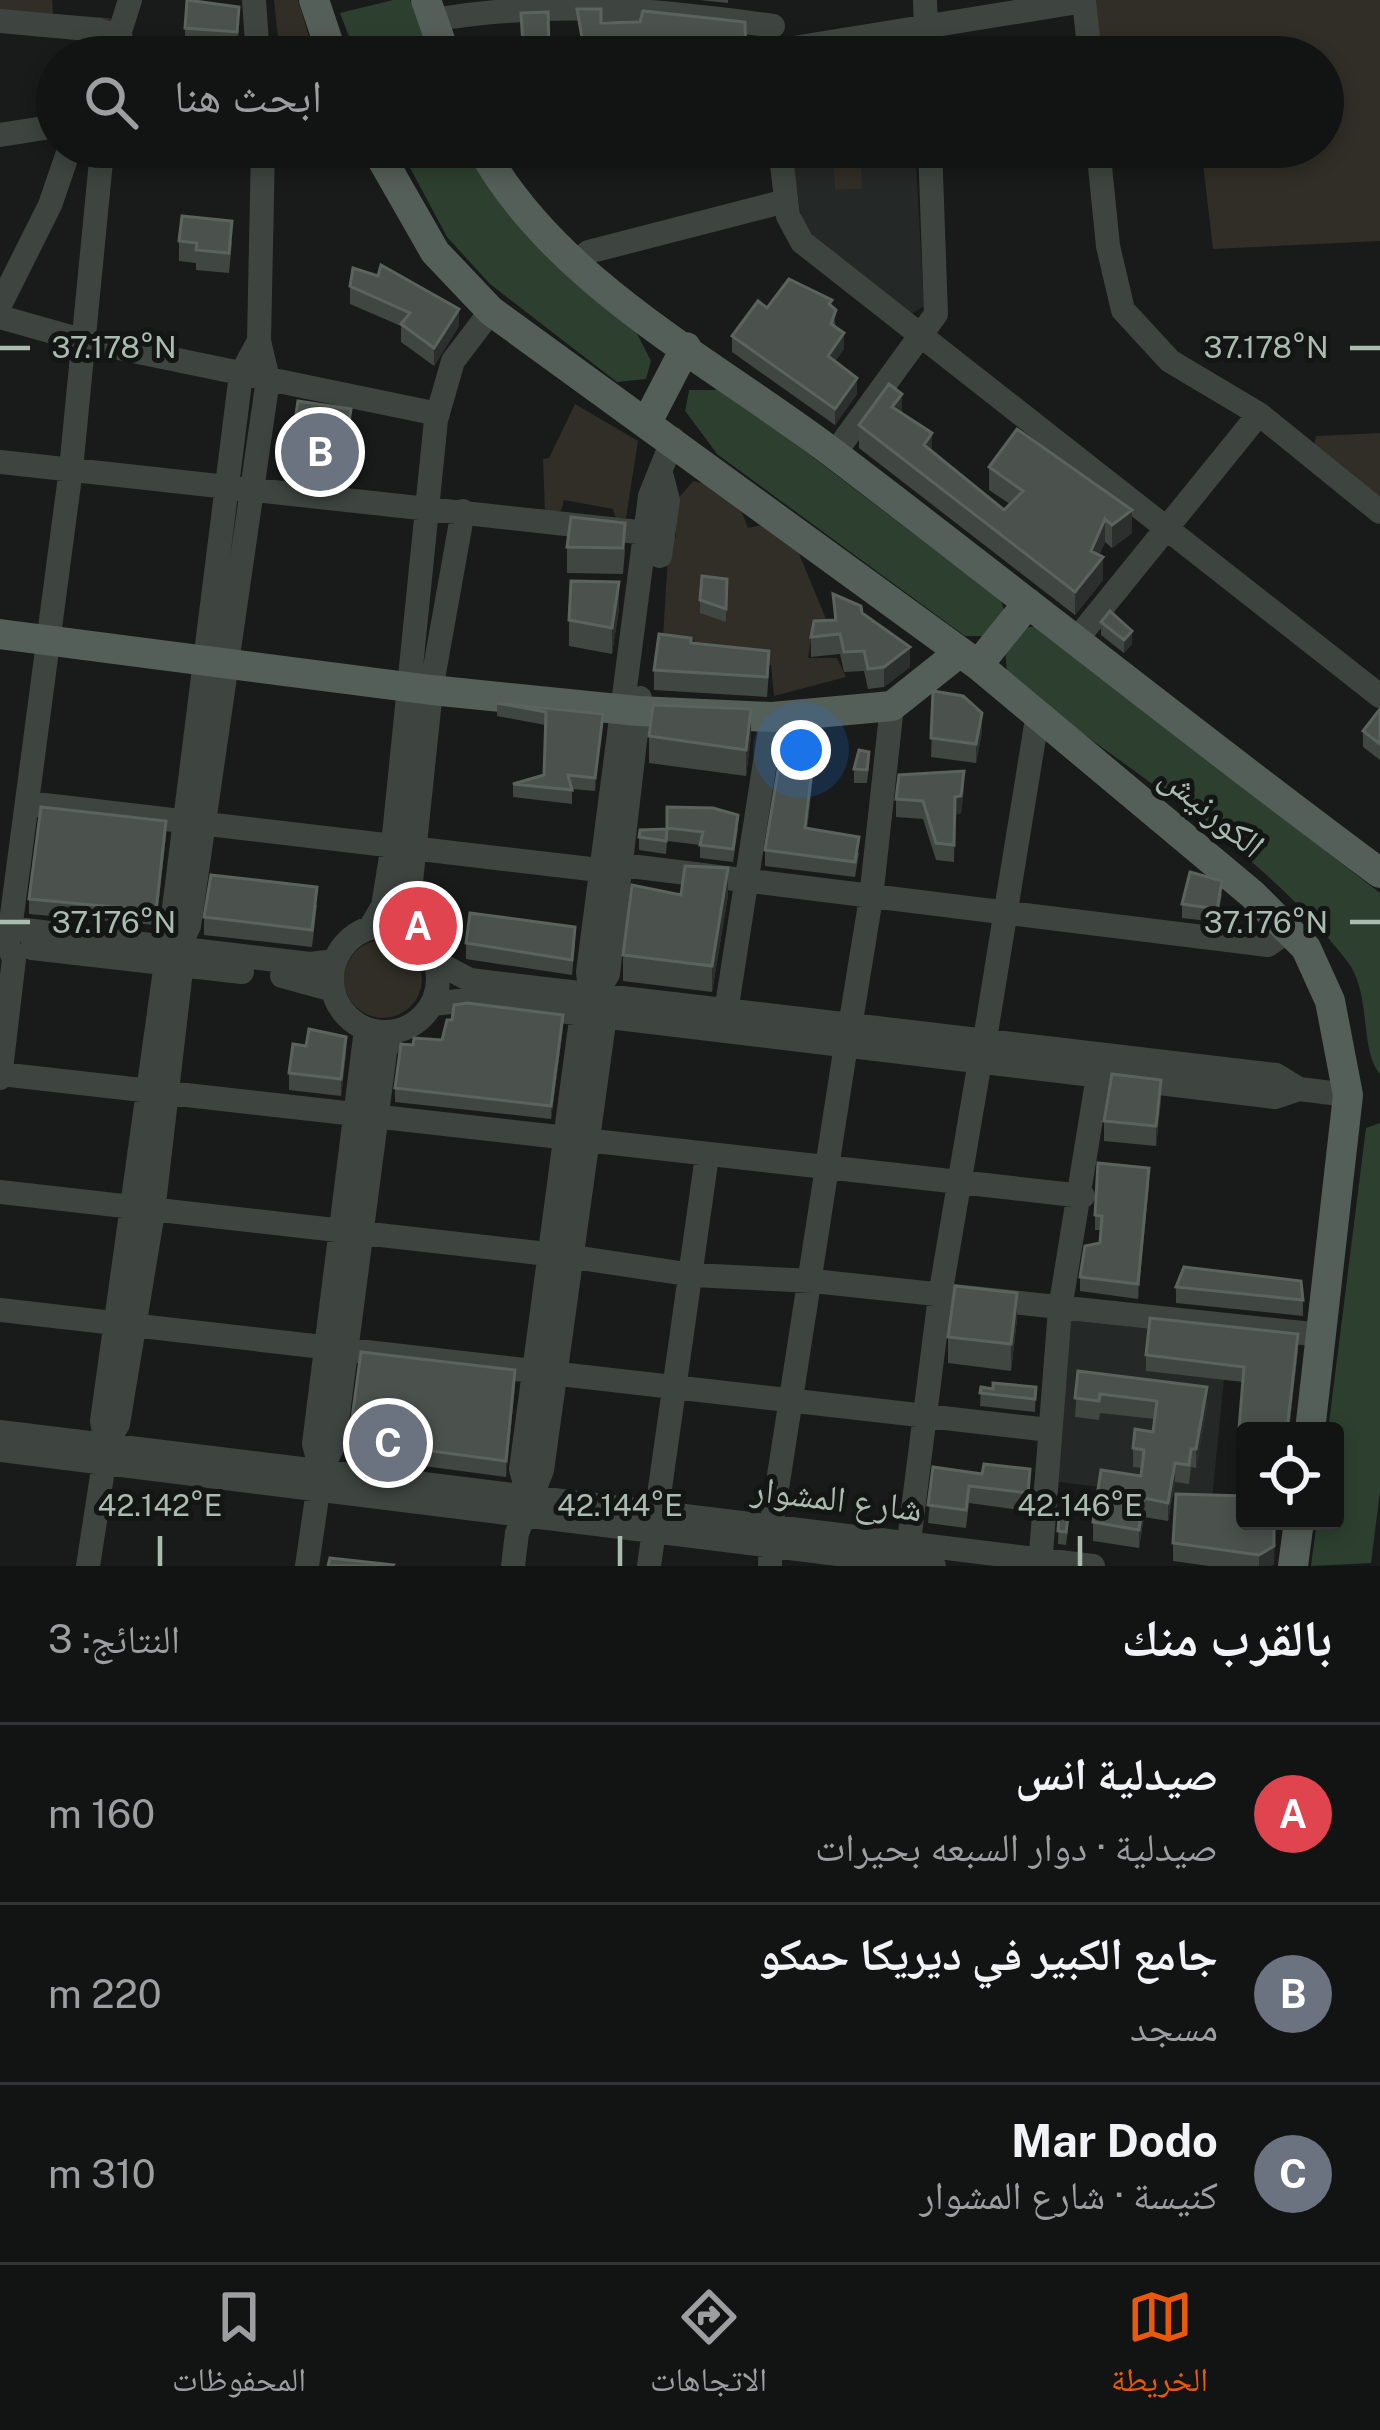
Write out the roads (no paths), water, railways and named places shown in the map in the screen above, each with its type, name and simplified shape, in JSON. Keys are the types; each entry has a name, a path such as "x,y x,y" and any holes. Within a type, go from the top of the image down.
{"main road":[{"path":"314,0 326,36"},
{"name":"الكورنيش","path":"387,168 435,252 491,311 657,425 975,658 1292,929 1321,976 1366,1097 1322,1335 1311,1422"},
{"name":"الكورنيش","path":"493,168 504,189 552,246 682,355 834,454 1023,608 1076,640 1380,873"},
{"path":"657,425 682,355"},
{"path":"0,634 422,688 630,709 772,717 892,706 975,658 1023,608"},
{"path":"1293,1566 1298,1530"}],"street":[{"path":"120,36 130,0"},
{"path":"254,0 257,36"},
{"path":"925,0 926,36"},
{"path":"429,10 594,1 773,34 926,27 1084,0 1088,36"},
{"path":"0,21 99,30 105,36"},
{"path":"0,135 36,129"},
{"path":"0,305 50,205 63,168"},
{"path":"100,168 71,469 28,803 3,939 14,959 0,1075 1083,1196"},
{"path":"88,1566 106,1454 102,1421 125,1327 159,1092 164,977 175,957 172,924 194,824 239,492 268,379 259,341 262,168"},
{"path":"782,168 792,230 802,242 919,339 1168,527 1380,696"},
{"path":"834,454 936,314 932,168"},
{"path":"1100,168 1108,246 1123,310 1170,361 1259,414 1380,512"},
{"path":"576,266 588,252 786,201"},
{"path":"406,930 402,846 422,688 428,505 438,415 453,361 491,311"},
{"path":"0,316 85,341 438,415"},
{"path":"239,492 241,374 259,341"},
{"path":"1076,640 1259,414"},
{"path":"630,709 668,500 657,425"},
{"path":"0,462 239,492 428,505 647,533"},
{"path":"513,1566 517,1533 542,1470 545,1370 578,1138 603,1030 594,1005 608,974 611,867 650,496 662,477"},
{"path":"422,688 464,511"},
{"path":"771,1547 872,898 892,706"},
{"path":"906,1557 940,1296 1037,713"},
{"path":"726,1012 772,717"},
{"path":"28,803 1268,945 1292,929"},
{"path":"402,846 383,906 370,928 348,940 335,961 333,990 351,1020 366,1029 393,1032 422,1018 433,1004 436,962"},
{"path":"370,928 406,930 426,944 436,962 470,980 594,1005 982,1050 1276,1075 1299,1089"},
{"path":"3,939 175,957 310,964 335,961"},
{"path":"175,957 308,979 333,990"},
{"path":"433,1004 466,1000 726,1012 848,1036"},
{"path":"308,1566 320,1479 314,1444 338,1350 368,1114 366,1029"},
{"path":"368,1114 393,1032"},
{"path":"982,1050 1098,1076 1275,1096 1299,1089 1366,1097"},
{"path":"1040,1563 1060,1309 1083,1196 1098,1076"},
{"path":"650,1566 707,1156"},
{"path":"0,1192 562,1255 693,1275 813,1281 1322,1335"},
{"path":"0,1310 1049,1430"},
{"name":"شارع المشوار","path":"0,1432 106,1454"},
{"name":"شارع المشوار","path":"0,1450 106,1454 657,1521 771,1547 1093,1566"},
{"path":"528,1506 533,1536 530,1566"},
{"name":"شارع المشوار","path":"906,1557 934,1566"}],"place":[{"name":"جامع الكبير في ديريكا حمكو","path":"320,452"},
{"name":"صيدلية انس","path":"418,926"},
{"name":"Mar Dodo","path":"388,1443"}]}
